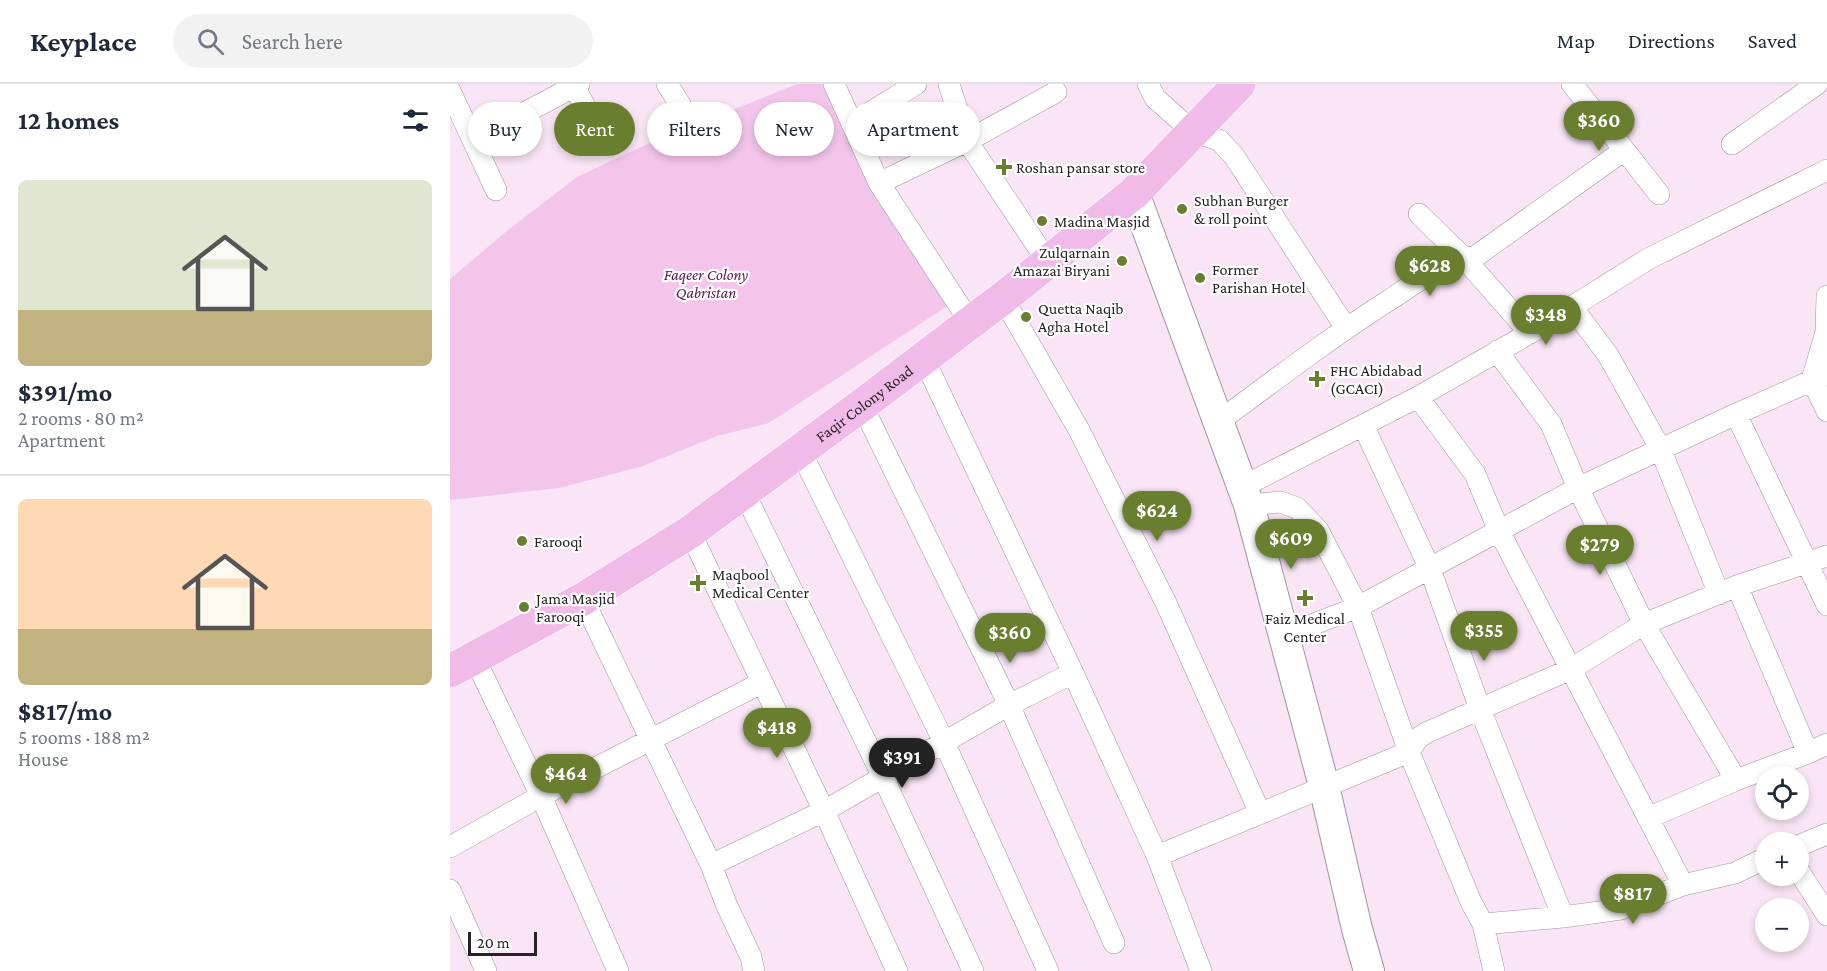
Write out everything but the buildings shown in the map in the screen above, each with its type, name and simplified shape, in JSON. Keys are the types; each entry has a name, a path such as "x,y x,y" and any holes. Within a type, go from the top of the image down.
{"main road":[{"name":"Faqir Colony Road","path":"462,664 584,599 690,532 862,405 1003,298 1134,193 1239,84"},
{"path":"1134,193 1246,496 1324,786 1369,971"}],"street":[{"path":"668,84 679,102"},
{"path":"834,84 846,111"},
{"path":"887,102 916,84"},
{"path":"949,84 955,102"},
{"path":"1148,84 1155,98 1193,132 1219,140 1234,156 1346,328"},
{"path":"1572,84 1659,194"},
{"path":"1732,144 1817,84"},
{"path":"542,103 575,85 584,102"},
{"path":"450,91 468,129"},
{"path":"980,134 1056,92"},
{"path":"1218,422 1346,328 1431,273 1464,258 1476,256 1623,151"},
{"path":"480,156 496,190"},
{"path":"867,156 879,183 970,322"},
{"path":"879,183 936,156"},
{"path":"977,156 1048,262"},
{"path":"1246,496 1363,425 1418,397 1530,333 1648,260 1827,170 1827,178"},
{"path":"1419,214 1464,258 1530,333"},
{"path":"1827,296 1826,332 1820,377 1827,411"},
{"path":"1003,298 1079,430 1166,603 1260,813"},
{"path":"1572,307 1608,355 1660,448 1808,753"},
{"path":"1497,351 1551,424 1578,488 1644,624 1736,780"},
{"path":"923,357 1073,672 1157,856 1201,971"},
{"path":"1283,636 1358,608 1578,488 1660,448 1820,377"},
{"path":"1418,397 1475,474 1499,531 1683,885"},
{"path":"862,405 1009,705 1114,944"},
{"path":"1736,414 1827,605"},
{"path":"1363,425 1430,569 1480,709 1563,917"},
{"path":"801,450 944,742 1048,971"},
{"path":"744,492 883,777 973,971"},
{"path":"1246,496 1280,502 1297,508 1318,530 1358,608 1409,752 1471,902 1483,924 1494,971"},
{"path":"690,532 897,971"},
{"path":"1157,856 1409,752 1418,738 1428,732 1571,669 1644,624 1728,590 1827,556"},
{"path":"584,599 711,865 727,906 752,957 754,971"},
{"path":"462,664 541,796 618,971"},
{"path":"711,865 824,812 1009,705 1073,672"},
{"path":"450,847 541,796 761,683"},
{"path":"1648,818 1827,744"},
{"path":"1809,841 1827,834"},
{"path":"1483,924 1621,909 1683,885 1735,873 1755,863"},
{"path":"1808,886 1827,915"},
{"path":"450,890 486,971"}],"green space":[{"name":"Faqeer Colony Qabristan","path":"797,84 824,84 832,102 754,102 754,156 834,156 834,105 846,131 846,156 861,156 949,305 769,423 717,436 640,467 559,488 450,500 450,279 508,230 577,177 622,156 635,156 635,150 643,146 647,144 647,156 742,156 742,106"}],"place":[{"name":"Roshan pansar store","path":"1004,167"},
{"name":"Subhan Burger & roll point","path":"1182,209"},
{"name":"Madina Masjid","path":"1042,221"},
{"name":"Zulqarnain Amazai Biryani","path":"1122,261"},
{"name":"Former Parishan Hotel","path":"1200,278"},
{"name":"Quetta Naqib Agha Hotel","path":"1026,317"},
{"name":"FHC Abidabad (GCACI)","path":"1317,379"},
{"name":"Farooqi","path":"522,541"},
{"name":"Maqbool Medical Center","path":"698,583"},
{"name":"Faiz Medical Center","path":"1305,598"},
{"name":"Jama Masjid Farooqi","path":"524,607"}]}
